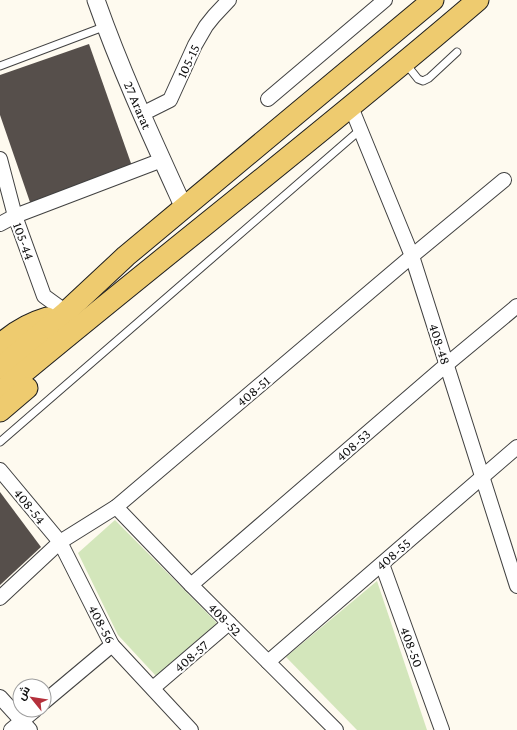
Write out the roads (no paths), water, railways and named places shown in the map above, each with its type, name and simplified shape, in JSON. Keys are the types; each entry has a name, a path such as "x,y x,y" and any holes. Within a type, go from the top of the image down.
{"main road":[{"path":"0,392 74,318 126,256 433,0"},
{"path":"0,368 74,318 351,107 478,0"},
{"path":"0,344 39,320 74,318"},
{"path":"0,411 46,372 70,346 74,318"}],"street":[{"name":"27 Ararat","path":"96,0 142,114 184,208"},
{"name":"105-15","path":"142,114 170,100 195,45 214,16 229,0"},
{"path":"268,99 385,0"},
{"name":"408-48","path":"351,107 412,256 517,586"},
{"name":"105-44","path":"0,159 14,216 44,296 74,318"},
{"path":"0,224 14,216 162,160"},
{"name":"408-51","path":"0,598 60,542 116,507 504,180"},
{"name":"408-53","path":"191,585 446,365 517,306"},
{"name":"408-55","path":"268,662 517,447"},
{"name":"408-54","path":"0,470 60,542"},
{"name":"408-52","path":"116,507 191,585 336,730"},
{"name":"408-56","path":"60,542 112,645 191,730"},
{"name":"408-50","path":"382,564 442,730"},
{"name":"408-57","path":"153,688 229,623"},
{"path":"52,695 112,645"},
{"path":"0,697 21,727 28,718"}],"lane":[{"path":"0,66 106,26"},
{"path":"404,62 418,79 422,81 429,78 456,52"},
{"path":"0,442 360,130"}]}
